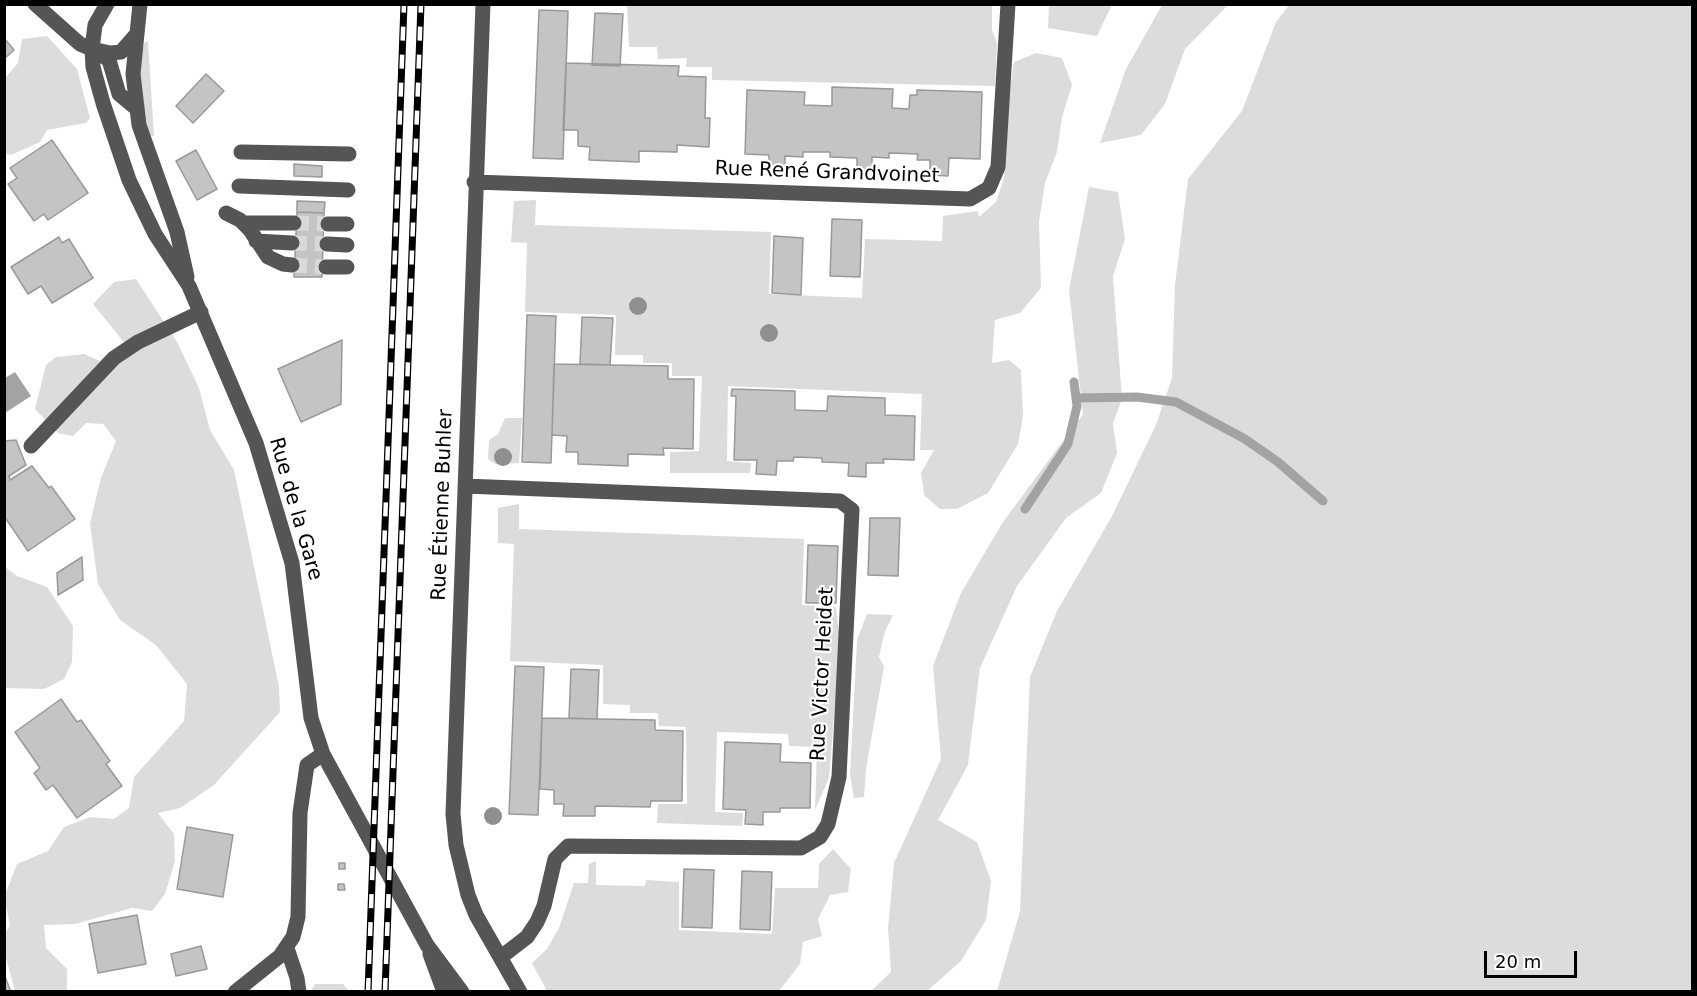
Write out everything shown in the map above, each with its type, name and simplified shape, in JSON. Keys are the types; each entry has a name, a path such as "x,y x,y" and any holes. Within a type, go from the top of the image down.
{"street":[{"name":"Rue de la Gare","path":"35,4 80,44 93,49 110,53 121,52 135,36"},
{"path":"93,49 95,25 107,4"},
{"path":"137,109 133,74 135,36 141,4"},
{"name":"Rue Étienne Buhler","path":"483,4 474,182 454,825 456,845 468,895 476,915 520,992"},
{"name":"Rue René Grandvoinet","path":"474,182 970,199 989,188 998,167 1008,4"},
{"name":"Rue de la Gare","path":"93,49 109,60 119,94 137,109 148,152 177,232 189,286"},
{"name":"Rue de la Gare","path":"93,49 93,67 129,180 155,234 189,286 256,443 292,563 311,718 323,754 427,945"},
{"path":"241,152 349,153"},
{"path":"239,186 348,190"},
{"path":"226,213 243,223 268,257 283,264 292,265"},
{"path":"243,223 294,224"},
{"path":"328,224 348,225"},
{"path":"256,241 292,243"},
{"path":"327,244 347,245"},
{"path":"326,267 347,267"},
{"path":"31,446 114,357 138,342 201,312"},
{"name":"Rue Victor Heidet","path":"465,486 840,501 852,510 838,777 828,824 820,837 801,848 568,846 555,858 544,906 537,922 527,937 501,957"},
{"path":"235,992 287,948 298,917 300,813 307,765 323,754"},
{"path":"427,945 444,992"},
{"path":"427,945 462,992"},
{"path":"287,948 299,992"}],"shaded area":[{"path":"1049,4 1112,5 1097,36 1048,28"},
{"path":"1290,4 1692,5 1692,991 997,991 1020,911 1030,677 1057,611 1111,518 1156,425 1172,378 1175,285 1188,179 1242,111 1276,22"},
{"path":"536,5 992,5 992,30 997,43 995,86 712,80 712,67 686,67 687,58 658,59 657,47 629,47 627,6"},
{"path":"1162,5 1228,5 1185,49 1165,104 1141,135 1100,143 1126,69"},
{"path":"47,36 77,69 90,118 86,123 47,130 40,142 11,155 5,153 5,78 18,63 22,39"},
{"path":"148,41 154,136 151,136 144,118 138,63 145,42"},
{"path":"1036,53 1062,58 1072,85 1062,117 1057,152 1045,183 1039,221 1041,288 1020,313 995,320 992,363 1009,360 1021,370 1023,416 1018,444 988,493 957,509 940,509 924,495 921,473 934,450 920,450 922,394 728,386 727,461 751,463 750,473 670,473 670,452 699,451 702,376 672,376 672,363 643,363 643,355 615,355 616,315 525,312 527,243 511,242 514,201 536,200 535,225 771,232 769,294 862,298 865,239 942,241 943,216 978,211 979,217 996,202 1004,178 1009,94 1014,62"},
{"path":"1089,187 1118,192 1125,239 1113,276 1122,399 1113,423 1117,453 1101,493 1066,518 1017,586 980,668 968,765 938,820 977,842 991,881 986,920 961,961 927,991 871,991 891,972 888,928 894,863 941,759 933,666 961,593 1003,522 1083,414 1069,290"},
{"path":"136,279 177,342 199,388 210,430 234,470 279,687 280,712 214,785 180,808 158,813 174,834 175,861 165,894 152,911 132,908 75,924 44,925 46,948 67,969 67,991 15,991 5,954 5,934 10,925 4,897 17,864 48,851 64,827 90,817 114,819 129,808 134,777 184,721 187,684 156,645 120,620 98,584 90,523 101,478 116,441 103,424 86,423 73,436 58,433 35,409 46,365 56,357 84,354 111,366 131,351 93,304 114,282"},
{"path":"15,372 31,396 5,413 5,378"},
{"path":"505,418 522,418 519,463 495,464 488,459 489,440 498,434"},
{"path":"519,504 519,529 804,539 802,605 836,607 840,643 829,778 815,810 817,747 789,746 788,734 717,732 715,812 743,813 742,826 657,823 658,804 687,804 686,727 659,726 658,713 630,713 630,705 603,704 603,665 510,661 514,544 498,543 498,508"},
{"path":"5,567 17,576 47,587 73,626 72,662 64,679 44,689 5,688"},
{"path":"867,614 893,615 884,634 879,657 884,666 866,769 864,797 854,798 850,775 857,640"},
{"path":"833,849 851,869 848,892 830,895 818,919 822,936 803,942 800,964 779,991 547,991 532,963 547,949 559,928 574,883 588,883 589,864 596,861 596,885 645,886 646,880 679,882 679,930 772,934 775,888 818,888 819,864"},
{"path":"315,984 343,984 349,991 311,991"}],"building":[{"path":"539,10 568,11 563,159 533,158"},
{"path":"595,13 623,14 620,66 592,65"},
{"path":"4,38 14,50 4,59"},
{"path":"566,63 679,66 678,76 706,77 705,118 710,118 709,147 677,145 677,152 639,151 639,162 589,160 590,147 578,146 578,130 563,130"},
{"path":"206,74 224,91 193,123 176,106"},
{"path":"832,87 893,89 892,108 909,109 910,95 917,95 917,90 982,92 980,159 949,158 948,176 930,175 930,160 917,160 918,154 889,153 889,158 872,157 872,170 857,170 857,158 830,157 830,152 803,152 803,157 785,156 785,169 769,168 769,155 745,154 747,90 805,92 804,105 832,106"},
{"path":"52,140 88,193 48,220 44,214 34,221 8,184 17,178 10,168"},
{"path":"196,150 217,189 197,200 176,161"},
{"path":"294,164 322,166 322,177 294,176"},
{"path":"297,201 325,202 324,213 297,212"},
{"path":"297,212 324,213 322,277 294,277"},
{"path":"832,219 862,220 860,277 830,276"},
{"path":"774,236 803,238 801,295 772,293"},
{"path":"59,237 62,243 69,239 93,278 52,303 41,286 28,294 11,267"},
{"path":"527,315 556,316 551,463 522,462"},
{"path":"582,317 613,318 610,365 580,364"},
{"path":"342,340 341,404 301,422 278,369"},
{"path":"554,364 668,366 668,379 694,379 693,449 663,448 664,455 628,454 628,466 578,464 578,452 566,452 567,436 552,435"},
{"path":"732,389 795,391 795,410 827,411 828,396 885,398 885,415 915,416 914,460 883,459 884,463 866,463 866,477 848,476 849,463 822,462 822,458 794,457 793,461 777,461 776,475 756,474 757,460 734,460 736,396 731,396"},
{"path":"16,440 26,465 9,476 10,480 32,466 49,488 51,486 75,519 28,551 4,516 4,441"},
{"path":"870,518 900,518 898,576 868,575"},
{"path":"808,545 838,546 836,603 806,603"},
{"path":"82,557 83,580 58,595 57,573"},
{"path":"515,666 544,667 538,815 509,814"},
{"path":"571,669 599,670 597,719 569,718"},
{"path":"61,699 77,722 81,720 110,761 106,764 122,786 77,818 53,785 46,790 34,773 40,768 15,732"},
{"path":"542,718 655,720 655,730 683,731 682,801 651,801 650,807 595,806 595,816 563,816 564,804 554,804 554,790 540,789"},
{"path":"725,742 781,744 780,762 811,763 810,808 780,808 780,812 763,812 763,825 745,824 746,810 723,809"},
{"path":"187,827 233,835 223,897 177,889"},
{"path":"339,863 345,863 345,869 339,869"},
{"path":"684,869 714,870 712,928 682,927"},
{"path":"742,871 772,872 770,930 740,929"},
{"path":"338,884 344,884 345,890 338,890"},
{"path":"137,915 146,964 98,973 89,924"},
{"path":"201,946 207,969 176,976 171,954"},
{"path":"4,974 11,992 4,992"}],"waterway":[{"path":"1025,509 1068,444 1077,406 1074,382"},
{"path":"1076,398 1137,397 1176,402 1245,439 1278,462 1323,501"}],"tunnel":[{"path":"294,223 328,224"},
{"path":"292,243 327,244"},
{"path":"292,265 326,267"}],"railway":[{"path":"368,992 404,4"},
{"path":"385,992 421,4"}]}
